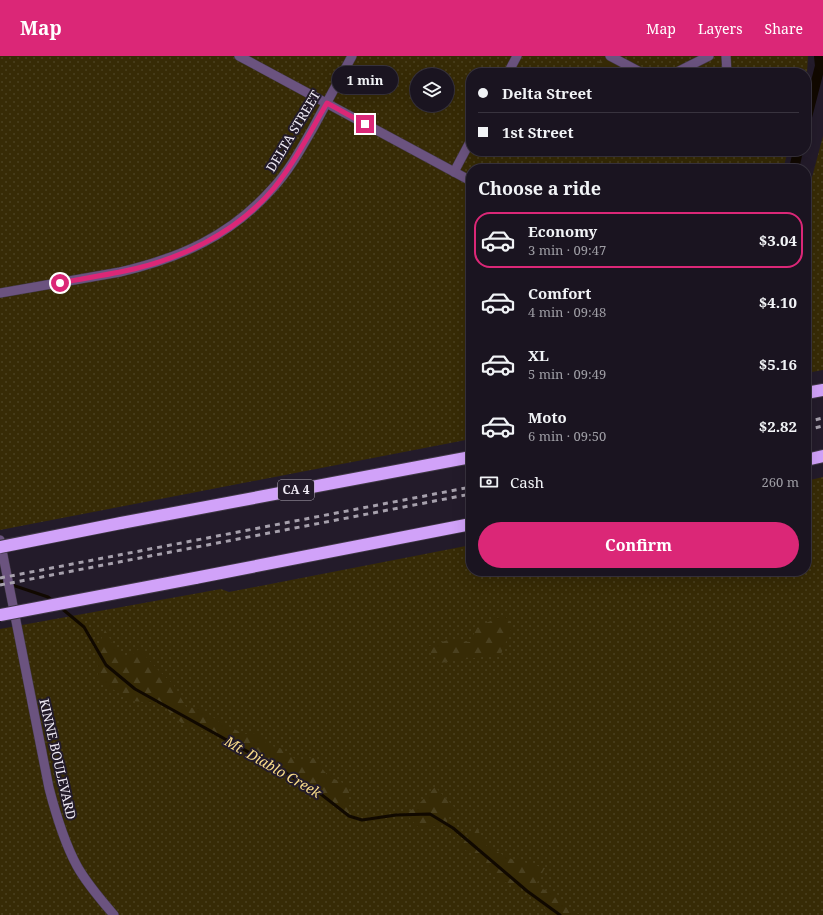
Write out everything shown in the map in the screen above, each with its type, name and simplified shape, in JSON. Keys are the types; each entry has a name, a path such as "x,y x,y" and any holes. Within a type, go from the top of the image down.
{"highway":[{"path":"811,392 823,390"},
{"path":"811,459 823,456"},
{"name":"CA 4","path":"1,552 121,523 466,458"},
{"path":"0,615 466,525"}],"street":[{"path":"239,56 466,178"},
{"name":"DELTA STREET","path":"0,293 140,268 185,252 205,243 228,229 251,210 273,188 289,167 327,103 352,56"},
{"path":"511,68 517,56"},
{"path":"610,56 633,68"},
{"path":"685,68 709,56"},
{"path":"726,56 727,68"},
{"path":"454,172 466,149"},
{"path":"0,540 1,552"},
{"name":"KINNE BOULEVARD","path":"1,552 49,788 58,822 67,846 78,867 89,885 114,915"}],"green space":[{"path":"0,56 808,56 807,68 466,68 466,156 787,156 784,164 466,164 466,440 0,530"},
{"path":"602,56 610,56 633,68 596,68"},
{"path":"823,136 823,370 811,372 811,181"},
{"path":"823,477 823,915 0,915 0,629 221,589 229,592 466,546 466,576 811,576 811,480"},
{"path":"504,615 513,625 501,654 440,663 426,647 448,640 470,642 477,627"},
{"path":"105,630 114,646 126,659 139,649 173,684 186,707 202,709 218,721 244,734 256,733 268,745 283,749 296,760 314,758 328,776 349,786 349,816 313,788 212,731 187,728 160,703 132,701 98,680 97,650"},
{"path":"435,787 454,807 446,824 420,829 406,814 418,805"},
{"path":"477,827 484,844 508,858 545,868 535,886 558,895 569,911 582,915 551,915 527,891 500,880 479,858 457,845"}],"waterway":[{"path":"811,101 820,66 819,56"},
{"path":"795,164 797,156"},
{"name":"Mt. Diablo Creek","path":"0,581 48,597 54,602"},
{"name":"Mt. Diablo Creek","path":"60,607 84,627 106,665 135,689 313,788 349,816 362,820 396,815 430,814 453,828 527,891 560,915"}],"railway":[{"path":"811,421 823,418"},
{"path":"811,429 823,426"},
{"path":"0,578 466,488"},
{"path":"0,585 466,495"}],"route":[{"path":"60,283 140,268 185,252 222,233 256,206 273,188 303,145 327,103 365,124"}]}
